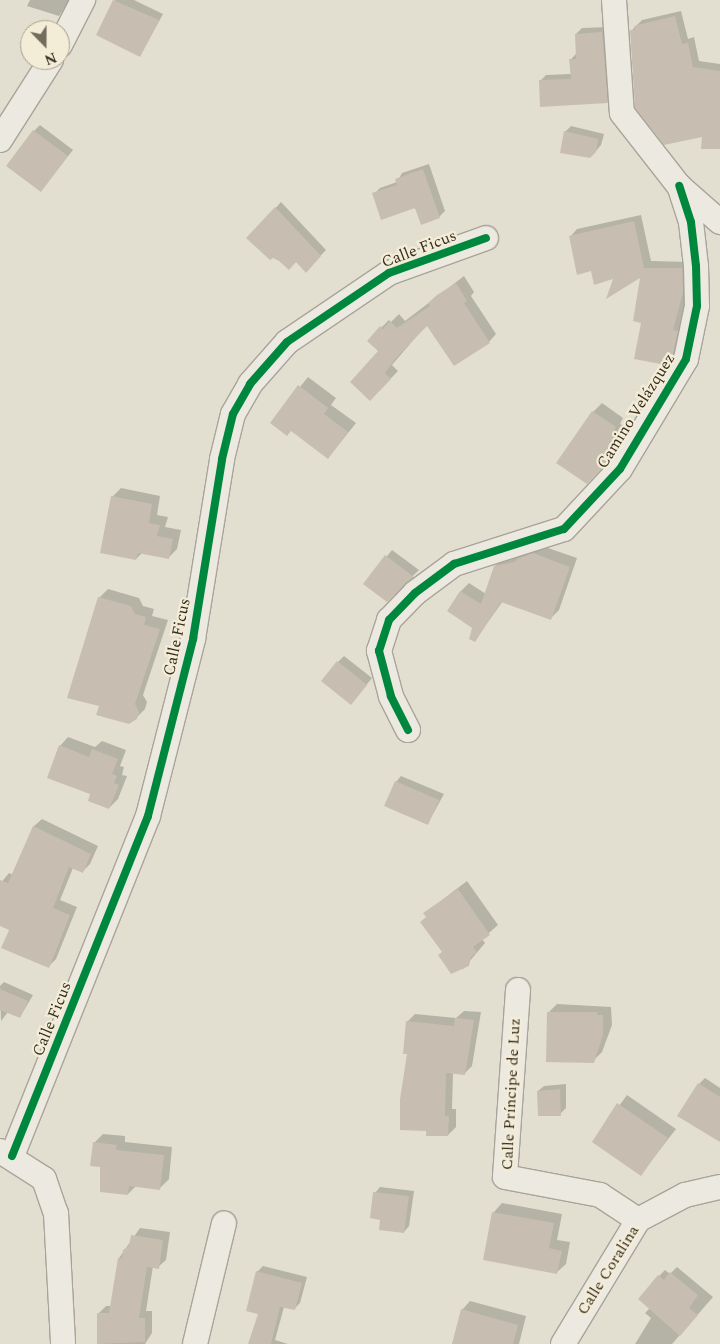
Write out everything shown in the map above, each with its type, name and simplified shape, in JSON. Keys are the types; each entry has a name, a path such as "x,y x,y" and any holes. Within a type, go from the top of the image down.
{"street":[{"path":"70,25 83,0"},
{"path":"614,0 622,113 679,186 720,222"},
{"path":"0,140 45,70"},
{"name":"Camino Velázquez","path":"408,730 391,696 379,651 389,620 415,593 454,564 564,529 620,469 686,359 697,306 696,266 692,222 679,186"},
{"name":"Calle Ficus","path":"6,1154 148,816 193,639 222,459 233,414 250,384 287,342 389,273 486,238"},
{"name":"Calle Príncipe de Luz","path":"518,990 505,1177 600,1195 638,1220"},
{"path":"6,1154 44,1179 56,1213 63,1344"},
{"name":"Calle Coralina","path":"563,1344 638,1220 685,1196 720,1187"},
{"path":"195,1344 224,1223"}],"building":[{"path":"113,0 159,20 140,57 96,35"},
{"path":"675,16 682,44 688,43 693,67 720,71 720,149 701,149 702,137 664,145 635,108 630,30 635,30 634,26"},
{"path":"602,32 608,103 540,107 539,80 571,79 569,59 576,59 575,34"},
{"path":"33,130 68,156 41,192 6,166"},
{"path":"564,131 598,139 596,152 590,158 560,153"},
{"path":"423,169 440,218 421,225 415,208 381,220 372,193 397,185 395,179"},
{"path":"275,207 321,256 306,273 296,262 289,270 279,261 273,258 270,260 246,238"},
{"path":"634,221 644,268 682,268 683,292 673,330 678,331 673,354 666,365 634,359 641,323 633,321 640,278 606,299 613,279 594,285 591,271 577,275 569,236"},
{"path":"456,283 467,301 464,303 490,343 454,366 427,326 396,358 385,373 391,379 370,401 350,382 378,351 367,341 380,326 383,329 390,321 397,328 430,306 428,303 437,295"},
{"path":"298,385 328,408 324,414 348,432 328,459 291,431 287,436 270,423"},
{"path":"592,411 616,427 612,433 622,440 609,461 587,484 556,463"},
{"path":"111,496 152,504 149,523 160,525 157,536 173,539 169,559 138,553 136,560 100,553"},
{"path":"533,553 570,567 551,620 501,602 475,642 469,639 472,628 447,611 460,591 481,604 494,566 515,562 517,559"},
{"path":"385,555 414,577 387,602 363,584"},
{"path":"98,597 131,606 135,614 146,617 144,625 160,629 135,704 139,712 137,719 129,724 96,715 99,706 67,698"},
{"path":"337,661 367,685 351,705 321,681"},
{"path":"59,745 89,757 92,749 118,759 112,774 117,776 114,783 119,785 109,809 88,801 90,794 47,778"},
{"path":"395,781 439,800 428,825 384,806"},
{"path":"33,826 91,854 83,873 69,867 53,908 70,915 49,968 1,948 9,930 0,926 0,880 8,883"},
{"path":"458,889 490,935 473,947 477,952 471,957 469,966 451,974 438,955 442,952 420,922 426,917 423,913"},
{"path":"0,989 28,1001 20,1018 0,1010"},
{"path":"547,1012 597,1012 597,1015 603,1015 603,1035 594,1063 546,1062"},
{"path":"455,1018 474,1020 465,1075 446,1073 445,1116 449,1116 448,1136 426,1136 426,1131 400,1130 400,1099 407,1054 403,1054 406,1021 454,1026"},
{"path":"698,1083 720,1097 720,1142 677,1116"},
{"path":"560,1089 561,1116 538,1116 537,1091"},
{"path":"617,1103 668,1138 641,1176 592,1142"},
{"path":"93,1142 117,1145 116,1150 164,1155 160,1190 129,1186 128,1195 100,1192 100,1167 90,1166"},
{"path":"373,1192 409,1196 404,1233 379,1230 380,1220 370,1218"},
{"path":"492,1212 554,1223 549,1248 562,1251 557,1274 483,1260"},
{"path":"131,1235 163,1240 159,1269 147,1267 139,1318 145,1318 145,1342 97,1344 97,1313 109,1313 118,1258 122,1258 123,1250 129,1246"},
{"path":"256,1271 302,1283 295,1310 280,1307 271,1344 248,1344 258,1314 246,1311"},
{"path":"670,1272 698,1295 689,1308 698,1315 680,1336 638,1299 658,1275 664,1280"},
{"path":"461,1309 518,1325 513,1344 452,1344"}],"cycle path":[{"path":"408,730 391,696 379,651 389,620 415,593 454,564 564,529 620,469 686,359 697,306 696,266 691,222 679,186"},
{"path":"12,1156 148,816 193,639 222,459 233,414 250,384 287,342 389,273 486,238"}]}
